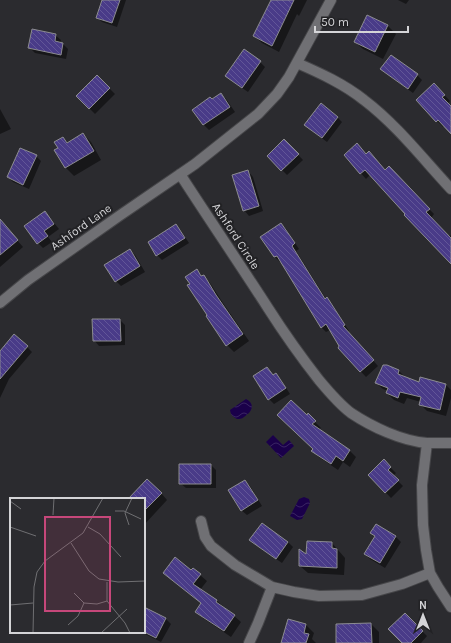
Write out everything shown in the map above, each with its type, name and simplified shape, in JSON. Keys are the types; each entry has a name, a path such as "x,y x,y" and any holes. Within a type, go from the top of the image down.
{"street":[{"path":"180,174 195,164 258,114 277,94 297,63 331,0"},
{"path":"297,63 317,72 365,100 412,145 451,190"},
{"name":"Ashford Lane","path":"0,303 28,280 180,174"},
{"name":"Ashford Circle","path":"180,174 283,331 307,365 329,392 343,406 372,424 401,437 427,443 451,443"},
{"path":"427,443 422,485 425,544 430,573 451,607"},
{"path":"201,521 205,537 211,546 235,565 272,587 294,592 319,596 362,595 402,584 430,573"},
{"path":"249,643 272,587"}],"water":[{"path":"246,399 252,405 251,411 243,418 237,419 232,415 230,410"},
{"path":"273,435 283,445 289,440 294,446 281,458 266,442"},
{"path":"304,497 309,499 310,503 302,519 297,520 290,516 299,499"}],"building":[{"path":"102,0 120,0 112,23 96,18"},
{"path":"271,0 294,0 272,46 253,36"},
{"path":"367,15 388,25 375,52 354,42"},
{"path":"32,29 56,34 55,41 63,43 61,55 28,48"},
{"path":"244,49 261,61 242,88 225,76"},
{"path":"391,55 418,74 408,89 380,69"},
{"path":"97,75 110,88 89,109 76,96"},
{"path":"434,83 445,95 442,97 451,106 451,134 438,120 436,122 416,100"},
{"path":"221,93 230,107 203,125 192,110 210,97 212,99"},
{"path":"321,103 338,117 322,138 304,125"},
{"path":"83,133 94,151 65,168 54,150 58,148 54,142 63,137 67,143"},
{"path":"284,139 299,154 281,171 267,156"},
{"path":"357,143 366,154 369,151 385,170 389,166 430,209 426,212 451,238 451,264 404,215 405,214 365,170 360,174 344,155"},
{"path":"20,148 37,155 23,185 7,177"},
{"path":"248,170 259,206 243,211 232,175"},
{"path":"45,211 54,224 44,231 48,236 37,244 24,226"},
{"path":"0,219 18,240 0,255"},
{"path":"281,223 295,243 292,246 325,299 327,297 345,325 343,326 374,360 360,372 338,348 339,346 326,324 321,328 277,256 274,257 260,237"},
{"path":"176,224 185,238 156,256 148,242"},
{"path":"130,249 140,266 115,282 104,265"},
{"path":"197,269 201,276 204,275 243,334 226,346 187,285 190,284 185,277"},
{"path":"92,319 120,319 121,341 93,341"},
{"path":"14,334 28,346 0,379 0,351"},
{"path":"383,365 399,370 398,374 419,382 420,377 446,384 440,410 419,405 421,397 400,392 398,398 386,393 388,388 375,383"},
{"path":"267,367 273,375 276,373 286,388 268,400 253,376"},
{"path":"291,400 316,421 312,424 350,450 343,461 336,456 331,464 311,451 313,449 277,415"},
{"path":"384,459 391,467 388,470 399,480 385,493 368,475"},
{"path":"179,464 211,464 211,484 179,484"},
{"path":"147,479 162,493 145,510 145,498 129,498"},
{"path":"245,480 258,500 241,511 228,490"},
{"path":"262,523 288,542 276,559 249,540"},
{"path":"376,524 396,536 380,563 364,554 375,536 370,533"},
{"path":"307,541 332,542 332,548 337,549 337,568 299,566 299,549 306,554"},
{"path":"175,557 191,570 193,568 201,574 193,584 217,600 216,602 235,615 224,631 195,612 201,603 163,573"},
{"path":"145,608 166,618 156,638 145,632"},
{"path":"405,613 423,631 411,643 402,643 388,629"},
{"path":"288,619 306,624 304,633 309,634 306,643 281,643"},
{"path":"371,623 372,643 336,643 336,624"}]}
